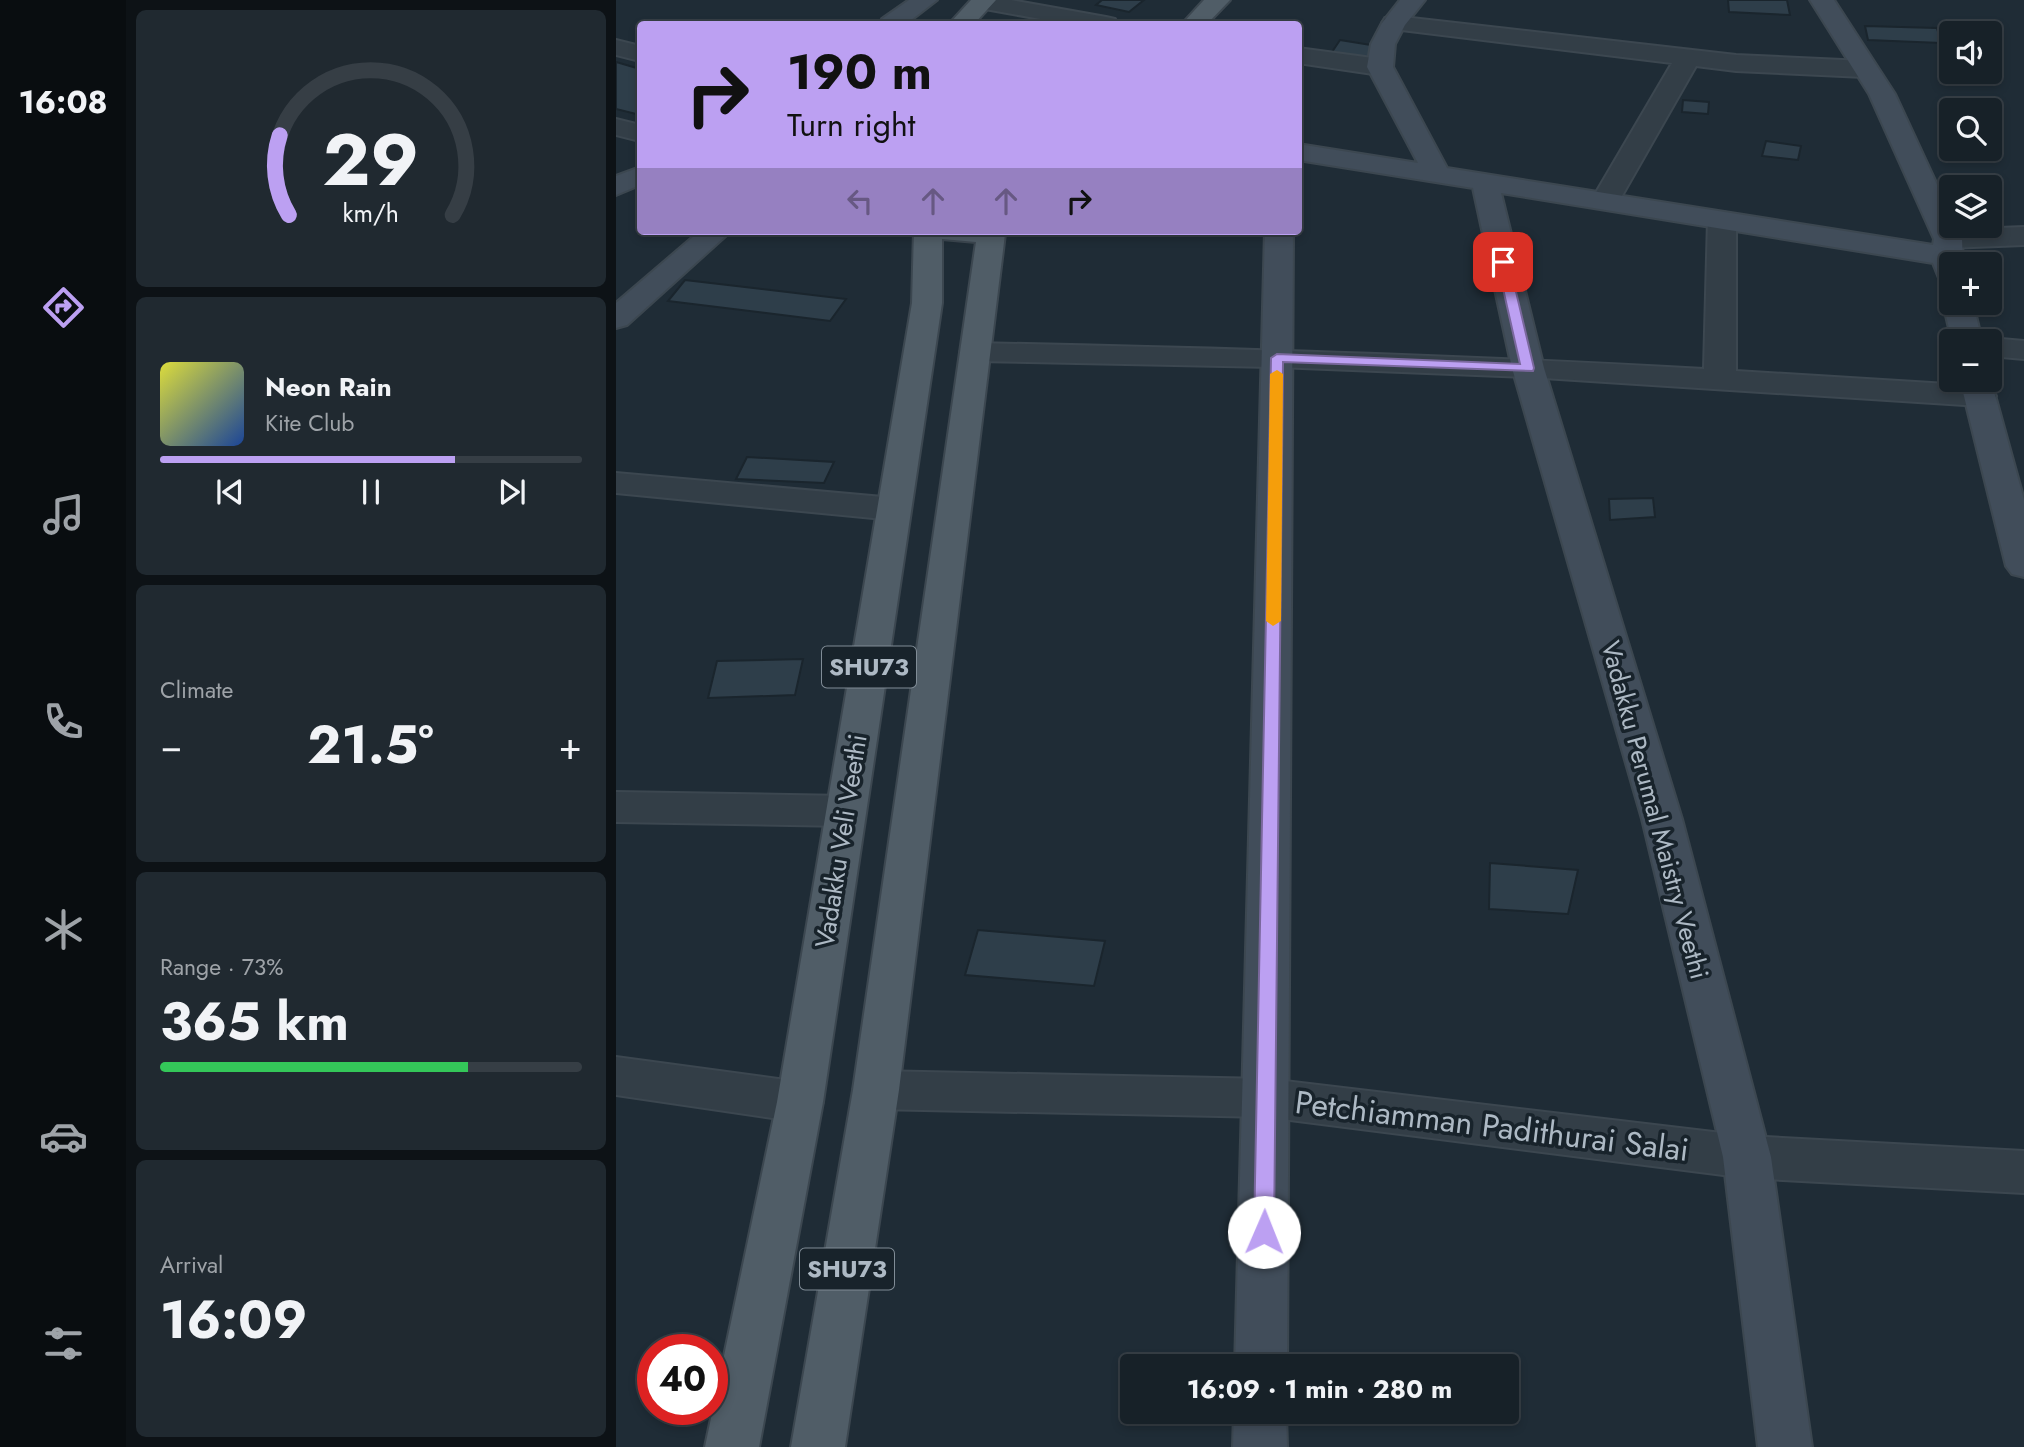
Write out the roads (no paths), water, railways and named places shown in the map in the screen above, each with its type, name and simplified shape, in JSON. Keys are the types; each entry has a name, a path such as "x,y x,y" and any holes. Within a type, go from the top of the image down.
{"main road":[{"path":"1197,21 1218,0"},
{"path":"964,21 983,1"},
{"name":"Vadakku Veli Veethi","path":"732,1447 800,1102 927,303 928,235"},
{"name":"SHU73","path":"818,1447 876,1090 992,235"}],"street":[{"path":"895,21 925,0"},
{"path":"1413,0 1394,23 1383,44 1380,67 1437,174"},
{"path":"1822,0 1882,94 1947,252"},
{"path":"983,1 1090,21"},
{"path":"1394,23 1688,58 1864,69"},
{"path":"616,47 637,53"},
{"path":"1302,56 1380,67"},
{"path":"1605,201 1688,58"},
{"path":"616,127 637,132"},
{"path":"1302,153 1939,255"},
{"path":"616,187 637,176"},
{"name":"Vadakku Perumal Maistry Veethi","path":"1485,182 1528,368 1662,819 1747,1157 1785,1447"},
{"path":"1720,380 1722,220"},
{"path":"616,319 712,235"},
{"path":"1261,1354 1279,235"},
{"path":"1967,252 2024,236"},
{"path":"2002,348 2024,349"},
{"path":"975,352 1277,358 1528,368 1720,380 1939,387"},
{"path":"1979,392 2024,566"},
{"path":"616,483 894,509"},
{"path":"616,807 846,811"},
{"path":"616,1076 800,1102"},
{"name":"Petchiamman Padithurai Salai","path":"876,1090 1267,1098 1747,1157 2024,1172"},
{"path":"1260,1447 1261,1424"}]}
